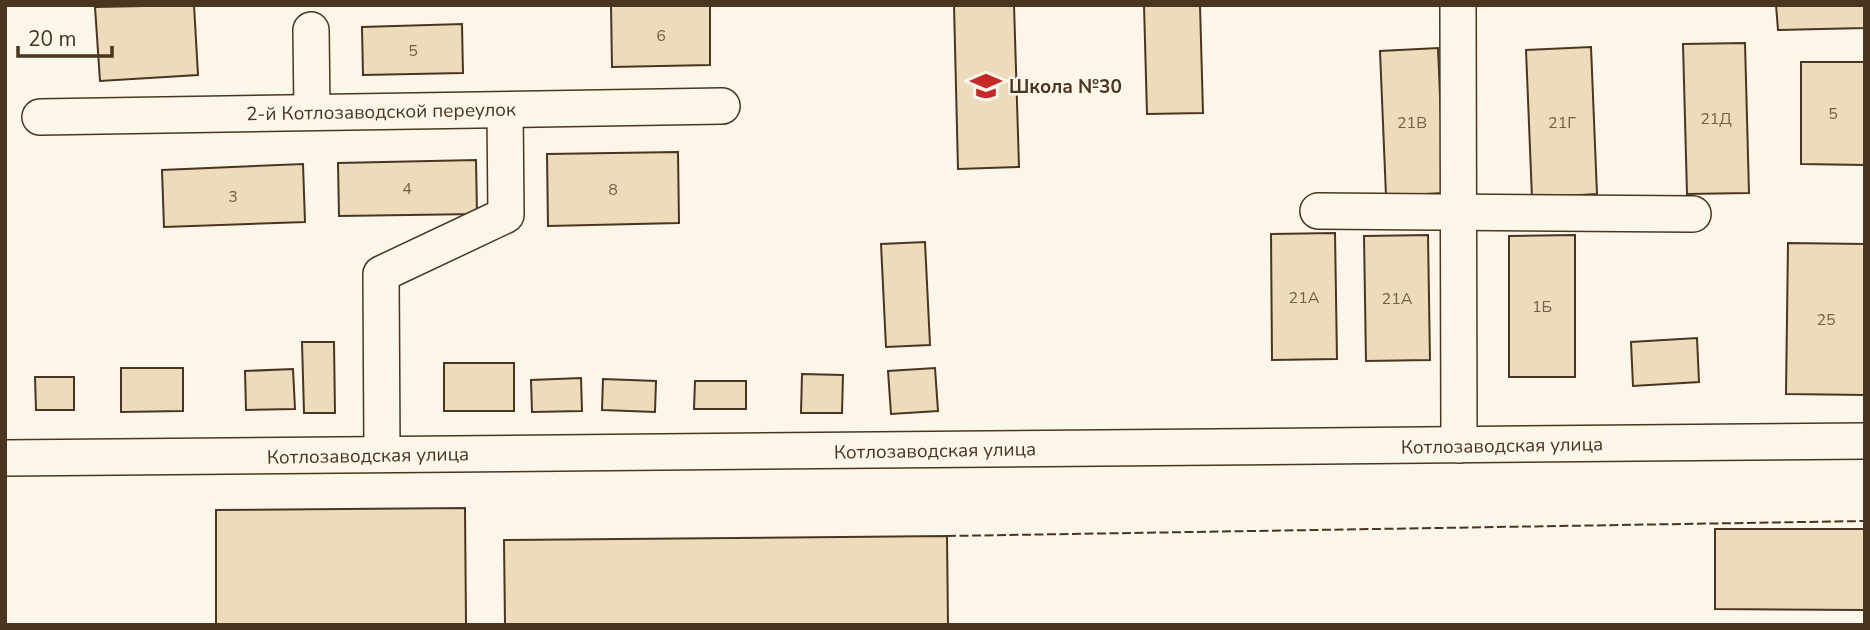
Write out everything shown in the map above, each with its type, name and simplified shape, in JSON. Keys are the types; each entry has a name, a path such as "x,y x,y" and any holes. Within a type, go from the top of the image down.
{"street":[{"path":"1458,5 1459,445"},
{"path":"311,30 312,112"},
{"name":"2-й Котлозаводской переулок","path":"40,117 722,106"},
{"path":"382,454 381,274 506,215 505,110"},
{"path":"1318,211 1693,214"},
{"name":"Котлозаводская улица","path":"5,458 1865,441"}],"building":[{"path":"194,5 198,75 100,81 95,7"},
{"path":"611,5 710,5 710,65 612,67"},
{"name":"Школа №30","path":"954,5 1014,5 1019,167 958,169"},
{"path":"1144,5 1200,5 1203,113 1147,114"},
{"path":"1776,5 1865,5 1865,28 1778,30"},
{"path":"462,24 463,73 363,75 362,27"},
{"path":"1745,43 1749,193 1687,194 1683,44"},
{"path":"1591,47 1597,194 1532,198 1526,50"},
{"path":"1438,48 1444,193 1386,196 1380,51"},
{"path":"1801,62 1865,62 1865,165 1801,164"},
{"path":"678,152 679,223 548,226 547,154"},
{"path":"476,160 477,214 339,216 338,163"},
{"path":"303,164 305,222 164,227 162,170"},
{"path":"1335,233 1337,359 1272,360 1271,234"},
{"path":"1428,235 1430,360 1366,361 1364,236"},
{"path":"1575,235 1575,377 1509,377 1509,236"},
{"path":"925,242 930,345 886,347 881,244"},
{"path":"1788,243 1865,244 1865,395 1786,394"},
{"path":"1697,338 1699,382 1633,386 1631,342"},
{"path":"302,342 334,342 335,413 304,413"},
{"path":"444,363 514,363 514,411 444,411"},
{"path":"121,368 183,368 183,411 121,412"},
{"path":"935,368 938,411 891,414 888,371"},
{"path":"293,369 295,409 246,410 245,371"},
{"path":"802,374 843,375 842,413 801,413"},
{"path":"35,377 74,377 74,410 36,410"},
{"path":"581,378 582,411 532,412 531,380"},
{"path":"603,379 656,381 655,412 602,410"},
{"path":"695,381 746,381 746,409 694,409"},
{"path":"465,508 466,625 216,625 216,510"},
{"path":"1715,529 1865,529 1865,610 1715,609"},
{"path":"947,536 948,625 505,625 504,540"}],"fence":[{"path":"947,536 1865,521"}],"place":[{"name":"Школа №30","path":"986,86"}]}
